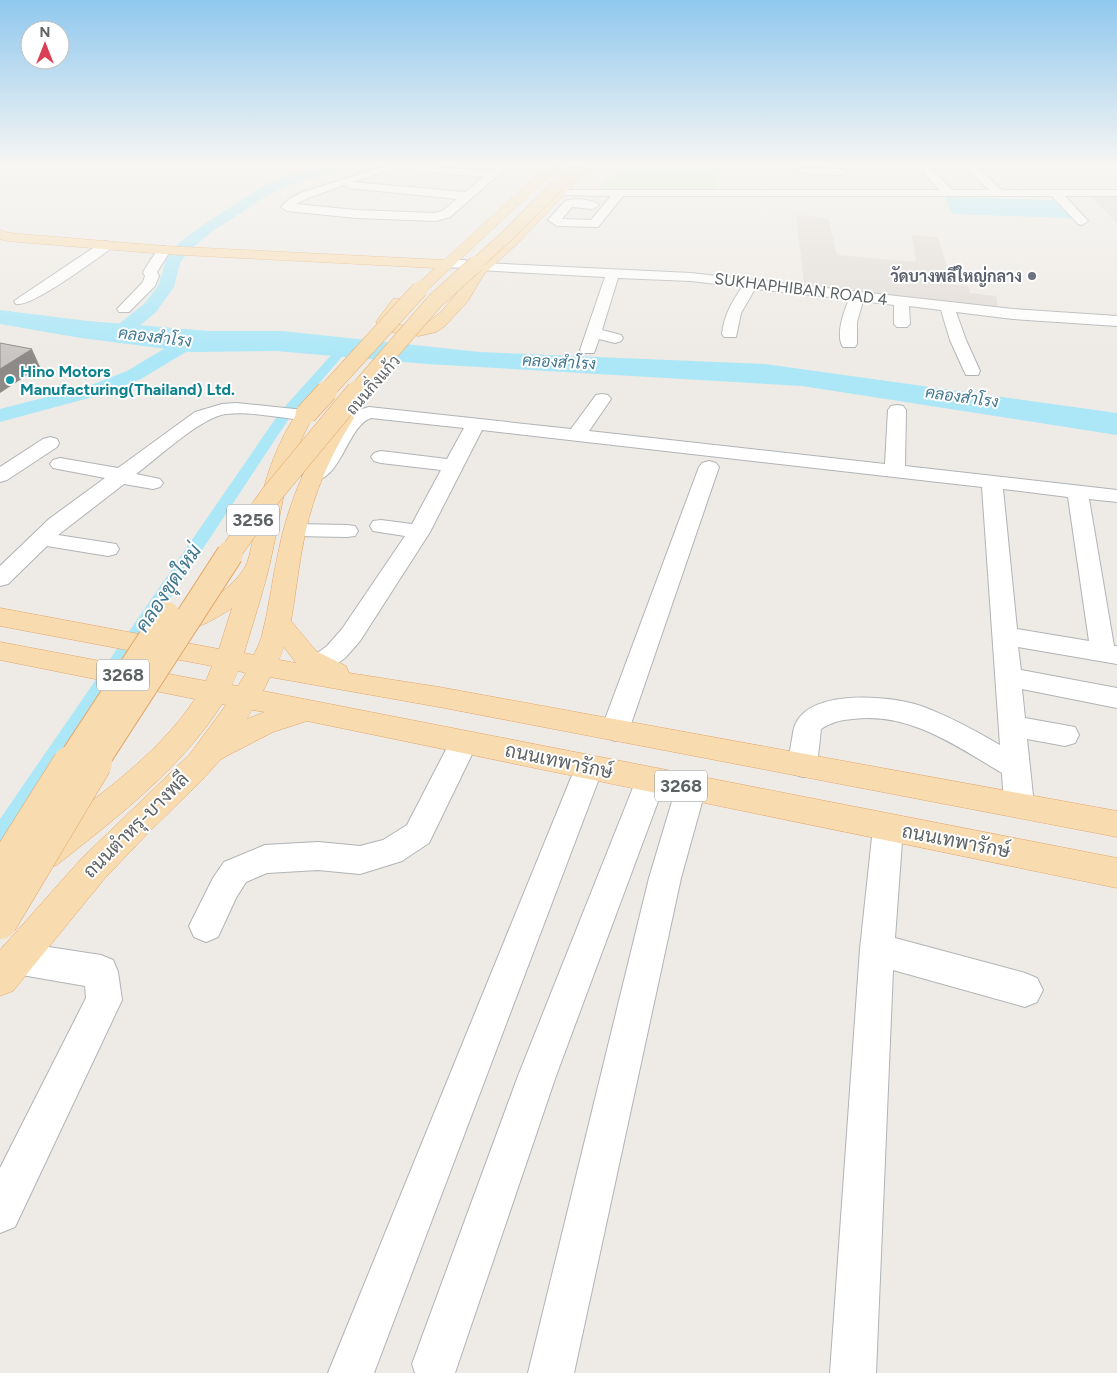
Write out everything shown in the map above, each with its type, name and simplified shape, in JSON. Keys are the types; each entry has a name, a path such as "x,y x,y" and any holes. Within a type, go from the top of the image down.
{"main road":[{"name":"ถนนกิ่งแก้ว","path":"218,658 257,567 275,477 289,440 294,414 442,267 490,229"},
{"name":"3256","path":"0,874 104,708 195,575 244,508 309,427 399,326 462,260 498,229"},
{"path":"442,267 420,280 388,314 384,322 385,325 389,328 423,332 434,328 469,289 475,268 512,229"},
{"name":"3256","path":"0,922 84,779 166,650 242,535 271,495 314,441 435,300 513,229"},
{"path":"475,268 519,229"},
{"path":"2,236 191,252 442,267"},
{"name":"ถนนกิ่งแก้ว","path":"264,666 279,623 290,550 295,530 312,476 326,446 344,418 458,290 466,272 475,268"},
{"path":"95,636 166,627 193,620 209,613 237,592 257,567"},
{"name":"ถนนเทพารักษ์","path":"0,617 1117,824"},
{"path":"279,623 307,658 318,665 368,686"},
{"name":"ถนนเทพารักษ์","path":"0,651 307,710 1117,873"},
{"name":"ถนนตำหรุ-บางพลี","path":"197,742 199,716 214,692 218,658"},
{"name":"ถนนตำหรุ-บางพลี","path":"8,968 197,742 244,698 264,666"},
{"path":"180,686 197,742 307,710"},
{"name":"ถนนตำหรุ-บางพลี","path":"0,892 110,803 158,761 197,742"}],"street":[{"path":"21,301 107,245"},
{"path":"124,309 150,283 152,276 150,272 168,250"},
{"name":"SUKHAPHIBAN ROAD 4","path":"442,267 691,277 1060,318 1117,321"},
{"path":"588,350 613,273"},
{"path":"730,334 732,314 752,284"},
{"path":"849,344 849,322 857,296"},
{"path":"878,318 879,298"},
{"path":"901,301 902,324"},
{"path":"947,306 958,340 972,371"},
{"path":"593,333 615,338"},
{"path":"576,436 602,399"},
{"path":"0,579 57,524 201,416 222,409 236,408 294,414"},
{"path":"895,471 897,410"},
{"path":"312,476 328,463 352,420 361,413 369,412 1117,496"},
{"path":"318,665 336,652 352,635 419,532 475,425"},
{"path":"0,476 50,442"},
{"path":"381,457 453,466"},
{"path":"60,464 153,483"},
{"path":"615,730 709,467"},
{"path":"992,482 1019,805"},
{"path":"1005,636 1110,654 1077,492"},
{"path":"381,526 419,532"},
{"path":"295,530 347,531"},
{"path":"42,539 108,550"},
{"path":"1009,677 1117,698"},
{"path":"803,766 808,724 826,712 870,707 913,714 946,727 1017,768"},
{"path":"1013,726 1065,736"},
{"path":"206,926 224,888 235,872 265,859 318,856 360,860 391,851 418,834 464,742"},
{"path":"351,1373 589,768"},
{"path":"435,1364 536,1076 651,780"},
{"path":"551,1373 665,878 691,788"},
{"path":"853,1373 877,949 888,828"},
{"path":"877,949 1026,990"},
{"path":"0,1212 104,1000 101,972 8,968"}],"shaded area":[{"path":"798,229 831,229 837,255 916,262 912,235 938,237 947,268 949,284 968,286 970,293 996,296 998,308 808,286 804,282"}],"water":[{"name":"คลองสำโรง","path":"0,310 88,321 209,331 282,331 480,352 765,364 1117,413 1117,435 802,386 427,364 276,351 191,352 81,338 0,324"}],"building":[{"path":"0,343 32,349 0,369"}],"waterway":[{"name":"คลองสำโรง","path":"118,334 150,308 166,287 172,263 184,247 206,229"},
{"name":"คลองสำโรง","path":"0,416 93,391 134,375 189,342"},
{"name":"คลองขุดใหม่","path":"0,837 285,415 346,345"}],"place":[{"name":"วัดบางพลีใหญ่กลาง","path":"1032,276"},
{"name":"Hino Motors Manufacturing(Thailand) Ltd.","path":"10,380"}]}
